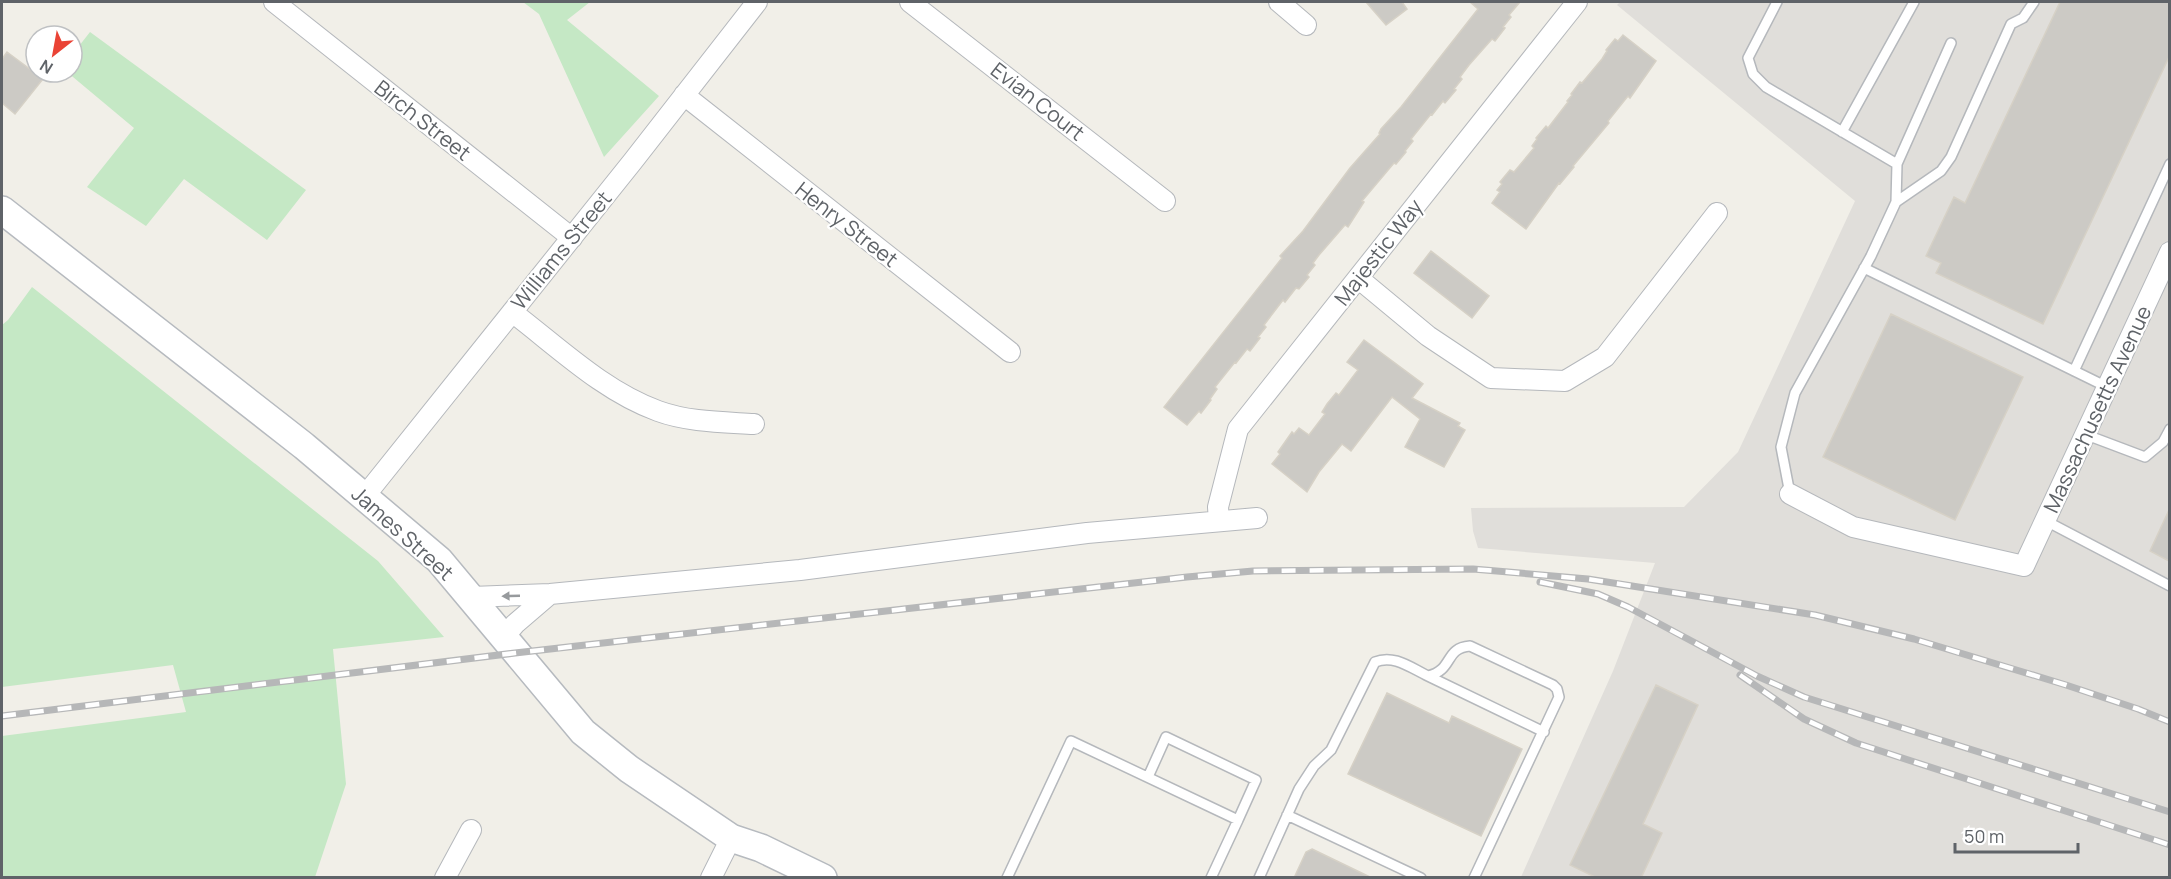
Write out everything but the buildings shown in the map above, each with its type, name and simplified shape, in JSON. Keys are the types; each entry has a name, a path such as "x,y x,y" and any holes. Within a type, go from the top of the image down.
{"street":[{"name":"Birch Street","path":"274,2 572,238"},
{"name":"Williams Street","path":"364,498 757,2"},
{"name":"Evian Court","path":"910,2 1165,201"},
{"path":"1279,2 1306,25"},
{"name":"Majestic Way","path":"1219,521 1218,507 1239,429 1577,2"},
{"name":"Henry Street","path":"684,95 1010,352"},
{"name":"James Street","path":"2,210 304,446 439,560 583,732 629,769 731,838 761,848 823,878"},
{"path":"1358,278 1428,336 1491,378 1565,381 1605,357 1717,213"},
{"name":"Massachusetts Avenue","path":"1790,494 1853,527 2024,566 2105,386 2169,252"},
{"path":"512,312 617,392 659,411 704,421 754,424"},
{"path":"472,597 550,594 800,570 1087,533 1257,518"},
{"path":"503,638 515,624 550,594"},
{"path":"445,878 471,830"},
{"path":"711,878 731,838"}],"lane":[{"path":"1778,2 1748,58 1753,75 1766,87 1897,164"},
{"path":"1842,132 1914,2"},
{"path":"1896,201 1941,171 1951,158 2011,24 2023,18 2034,2"},
{"path":"1790,494 1781,447 1795,393 1864,268 1896,201 1897,164 1951,43"},
{"path":"2074,371 2169,164"},
{"path":"1864,268 2105,386"},
{"path":"2084,434 2145,457 2163,442 2169,429"},
{"path":"2046,521 2169,586"},
{"path":"1428,676 1439,674 1445,668 1453,651 1470,646 1553,685 1559,697 1474,878"},
{"path":"1259,878 1299,789 1314,766 1331,750 1375,662 1383,658 1393,658 1544,732"},
{"path":"1148,777 1166,737 1256,780 1211,878"},
{"path":"1007,878 1071,741 1238,820"},
{"path":"1287,815 1421,878"}],"shaded area":[{"path":"1620,2 2169,2 2169,877 1521,877 1613,671 1655,563 1478,548 1473,531 1471,508 1684,507 1738,452 1855,201 1617,5"}],"green space":[{"path":"523,2 590,2 567,20 659,96 604,157 539,14"},
{"path":"90,32 306,190 267,240 184,179 146,226 87,187 134,128 81,84 84,84 84,40"},
{"path":"32,287 378,561 444,637 333,649 346,784 315,877 2,877 2,736 186,712 173,665 2,687 2,325"}],"railway":[{"path":"2,716 515,653 1187,577 1253,571 1473,569 1588,579 1815,615 1914,639 2066,685 2170,722"},
{"path":"1540,582 1598,594 1628,607 1757,676 1804,697 2170,812"},
{"path":"1740,675 1804,719 1856,743 2170,845"}]}
